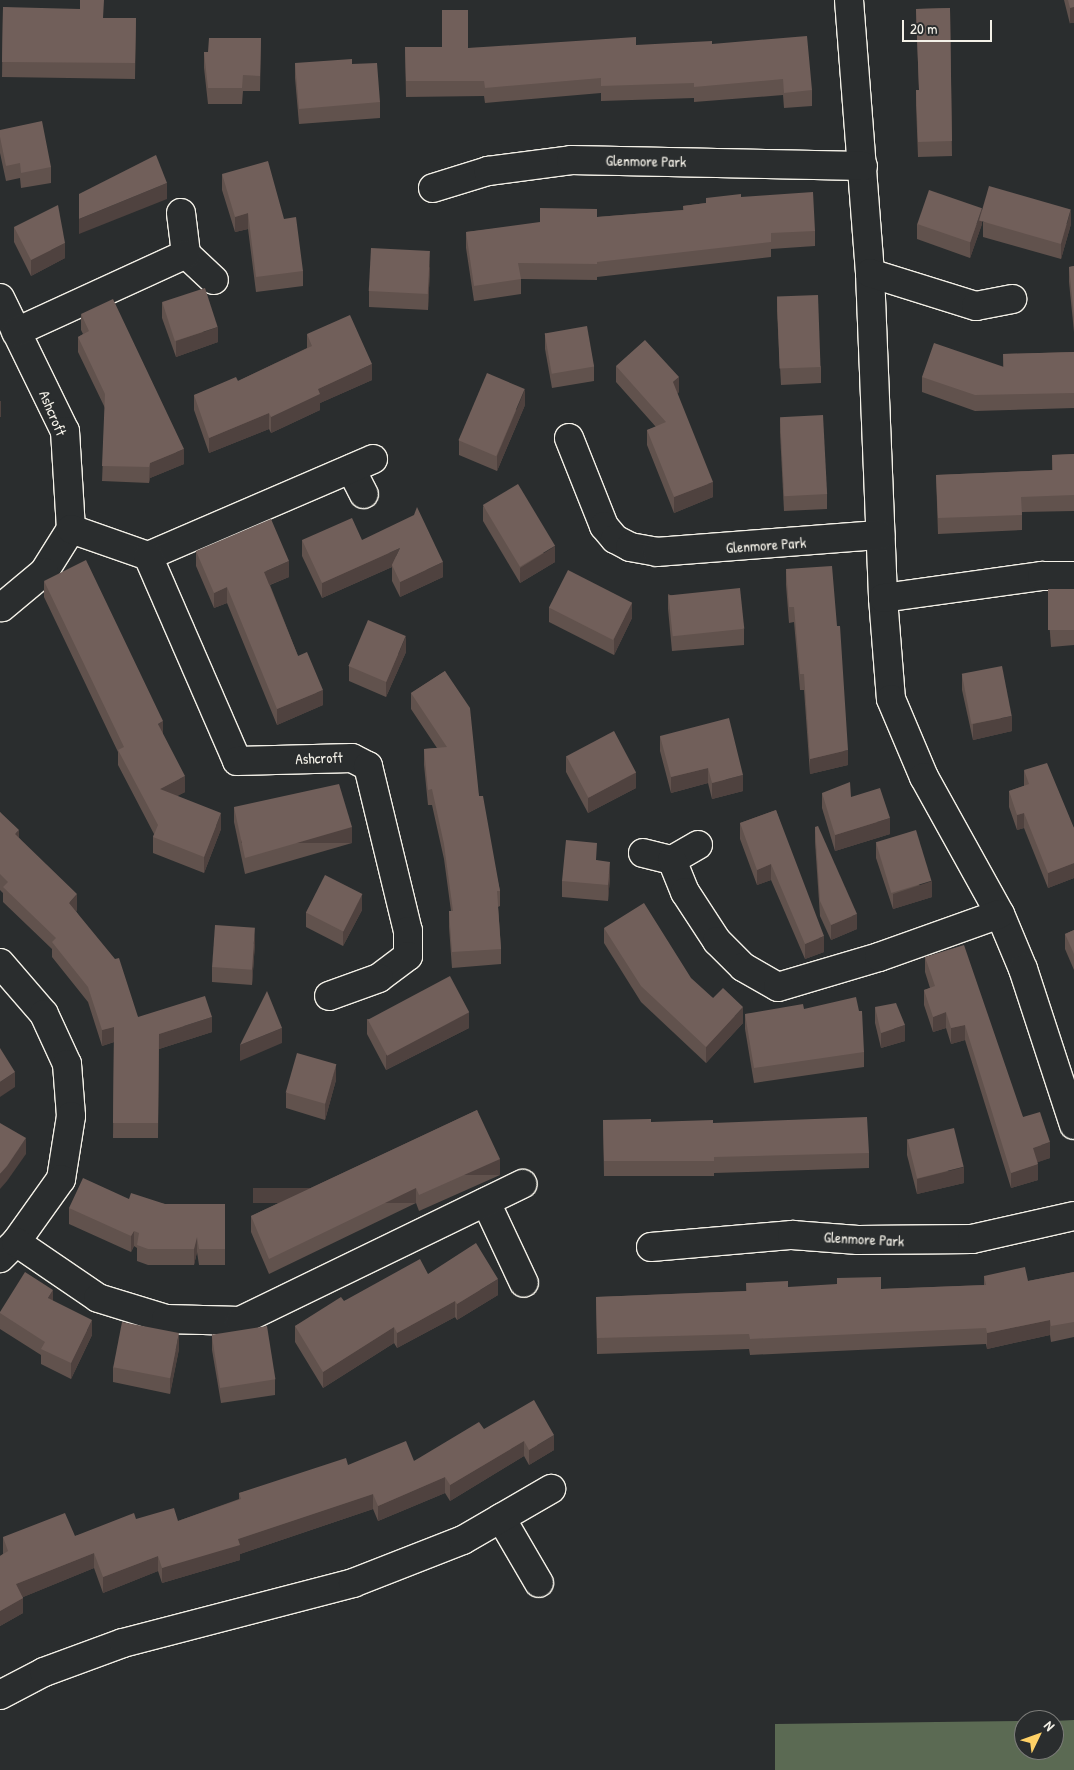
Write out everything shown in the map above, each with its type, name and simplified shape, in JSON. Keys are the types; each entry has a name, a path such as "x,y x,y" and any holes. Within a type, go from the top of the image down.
{"street":[{"path":"848,0 863,166 870,273 883,598 891,699 924,777 1000,914 1068,1090 1074,1125"},
{"name":"Glenmore Park","path":"433,188 488,171 572,160 863,166"},
{"path":"181,213 186,254 214,280"},
{"path":"16,332 186,254"},
{"path":"870,273 976,306 1012,299"},
{"name":"Ashcroft","path":"0,298 65,431 71,529"},
{"name":"Glenmore Park","path":"569,438 604,526 615,539 630,547 657,552 880,535"},
{"path":"2,607 44,572 71,529 148,556 362,464 364,494"},
{"name":"Ashcroft","path":"148,556 237,761 352,758 368,766 408,931 408,956 379,978 328,996"},
{"path":"883,598 1042,576 1074,576"},
{"path":"642,853 672,860 698,845"},
{"path":"672,860 685,892 717,941 743,967 778,987 879,958 1000,914"},
{"path":"0,963 44,1014 67,1064 71,1116 61,1179 8,1250 98,1298 166,1319 240,1321 522,1184"},
{"path":"486,1202 524,1283"},
{"name":"Glenmore Park","path":"651,1247 792,1235 858,1240 972,1239 1074,1216"},
{"path":"0,1695 44,1672 124,1643 353,1583 463,1540 550,1489"},
{"path":"501,1518 539,1583"}],"green space":[{"path":"1064,1720 1074,1720 1074,1770 775,1770 775,1724 1014,1721 1014,1760 1064,1760"}],"building":[{"path":"80,0 104,0 103,18 136,18 135,63 2,62 3,7 80,9"},
{"path":"1068,0 1074,0 1074,7 1070,8"},
{"path":"950,8 952,141 918,142 916,90 919,90 916,9"},
{"path":"442,10 468,10 468,48 636,37 636,45 712,41 712,44 807,36 812,90 784,93 783,79 694,87 694,83 601,86 601,78 485,88 484,81 406,81 405,47 442,47"},
{"path":"209,38 261,38 260,76 243,75 242,88 208,88 204,52 208,52"},
{"path":"352,59 352,64 377,63 380,102 299,109 295,63"},
{"path":"42,121 51,167 21,173 20,163 6,166 0,130"},
{"path":"156,155 167,183 79,219 79,194"},
{"path":"268,161 284,219 296,217 303,271 256,277 248,213 235,217 222,174"},
{"path":"989,186 1071,209 1061,244 979,221"},
{"path":"929,190 982,208 970,242 917,224"},
{"path":"813,192 815,231 771,233 771,242 597,262 597,264 518,263 521,279 474,286 466,232 540,222 540,208 597,209 597,217 684,210 683,206 706,203 706,198 741,194 741,197"},
{"path":"58,205 65,243 31,260 14,227"},
{"path":"371,248 430,251 428,294 369,291"},
{"path":"1074,266 1074,317 1069,267"},
{"path":"205,288 218,327 175,341 162,302"},
{"path":"818,295 821,367 780,368 777,296"},
{"path":"113,299 184,449 150,463 149,467 102,466 105,394 78,337 89,331 81,314"},
{"path":"350,315 372,364 318,389 320,394 271,417 269,413 209,438 194,395 236,377 238,381 312,346 307,334"},
{"path":"587,326 594,366 552,374 545,333"},
{"path":"645,340 679,377 673,382 713,482 674,497 647,430 666,422 616,366"},
{"path":"934,343 1004,367 1003,354 1074,352 1074,393 975,395 922,377"},
{"path":"487,373 525,389 496,456 458,440"},
{"path":"823,415 827,494 784,496 780,417"},
{"path":"1074,454 1074,495 1021,497 1022,515 938,518 936,475 1053,470 1052,455"},
{"path":"518,484 555,546 520,567 483,505"},
{"path":"417,507 443,562 400,582 392,565 400,548 322,583 302,540 352,518 362,540 414,515"},
{"path":"271,519 289,561 264,572 298,656 307,652 323,690 277,709 227,587 214,593 196,551"},
{"path":"86,560 163,721 158,724 185,776 160,789 221,813 204,857 153,837 158,825 118,750 124,747 44,581"},
{"path":"832,566 837,626 840,626 848,750 810,759 804,674 800,674 794,607 789,607 786,569"},
{"path":"568,570 632,603 613,640 549,607"},
{"path":"740,588 744,629 673,636 668,596"},
{"path":"1048,589 1074,589 1074,630 1048,630"},
{"path":"368,620 406,636 386,682 348,666"},
{"path":"1002,666 1012,716 971,724 962,674"},
{"path":"445,671 470,708 479,796 483,796 500,891 497,891 501,949 452,952 449,911 453,911 444,844 432,789 428,790 424,749 447,747 411,693"},
{"path":"729,718 743,775 712,783 708,768 671,777 660,736"},
{"path":"614,731 636,772 588,798 566,756"},
{"path":"1047,763 1074,828 1074,863 1048,873 1024,813 1017,815 1009,791 1029,784 1024,770"},
{"path":"850,782 851,797 880,788 890,818 835,835 822,793"},
{"path":"339,784 352,827 245,858 234,807"},
{"path":"776,810 824,936 805,944 771,864 757,870 740,823"},
{"path":"0,812 19,830 15,834 77,894 69,903 115,959 119,958 138,1017 205,996 212,1017 159,1034 158,1123 113,1123 114,1027 102,1030 88,987 52,942 56,938 3,887 8,882 0,874"},
{"path":"818,826 857,914 831,925 820,901 815,827"},
{"path":"916,830 931,881 891,893 876,842"},
{"path":"566,840 597,843 596,860 610,862 608,885 562,881"},
{"path":"325,875 362,894 343,931 306,912"},
{"path":"644,903 691,978 713,998 723,988 743,1007 706,1047 641,986 604,928"},
{"path":"215,925 255,928 252,970 212,967"},
{"path":"1074,930 1074,954 1065,934"},
{"path":"964,945 1023,1117 1040,1112 1050,1142 1033,1148 1038,1164 1011,1173 965,1025 951,1028 946,1012 933,1017 924,990 935,986 925,957"},
{"path":"450,976 469,1012 387,1056 368,1020"},
{"path":"267,991 282,1028 240,1045"},
{"path":"856,997 859,1011 862,1011 864,1052 754,1068 745,1014 803,1004 804,1009"},
{"path":"896,1003 905,1025 881,1033 875,1007"},
{"path":"0,1048 15,1072 0,1082"},
{"path":"297,1053 336,1064 325,1104 286,1092"},
{"path":"477,1110 500,1159 419,1195 416,1188 269,1259 251,1216"},
{"path":"867,1117 869,1153 714,1157 714,1161 604,1161 603,1120 651,1119 651,1122 713,1120 713,1123"},
{"path":"0,1123 26,1138 0,1174"},
{"path":"954,1128 964,1167 917,1178 907,1140"},
{"path":"83,1178 129,1199 131,1193 165,1204 225,1204 225,1249 199,1249 197,1237 194,1249 148,1249 137,1245 139,1233 134,1231 131,1236 69,1208"},
{"path":"476,1243 498,1279 457,1304 455,1301 397,1333 394,1327 323,1372 295,1326 341,1297 344,1301 420,1259 428,1274"},
{"path":"1025,1267 1028,1281 1074,1272 1074,1322 1051,1326 1050,1320 987,1333 986,1328 750,1339 749,1334 597,1338 596,1297 747,1291 746,1283 788,1281 788,1287 837,1284 837,1278 881,1277 881,1289 986,1285 984,1276"},
{"path":"25,1272 53,1290 48,1298 92,1320 71,1363 41,1349 45,1342 0,1313"},
{"path":"122,1322 179,1333 170,1378 113,1367"},
{"path":"267,1326 275,1379 220,1388 212,1335"},
{"path":"534,1400 554,1435 529,1450 524,1441 450,1485 445,1477 378,1506 373,1494 238,1539 240,1545 162,1568 158,1556 103,1577 94,1553 16,1584 23,1598 0,1611 0,1556 8,1551 3,1537 65,1513 75,1536 134,1513 136,1519 174,1508 178,1521 241,1499 239,1493 346,1458 348,1465 406,1441 414,1461 479,1422 484,1429"}]}
